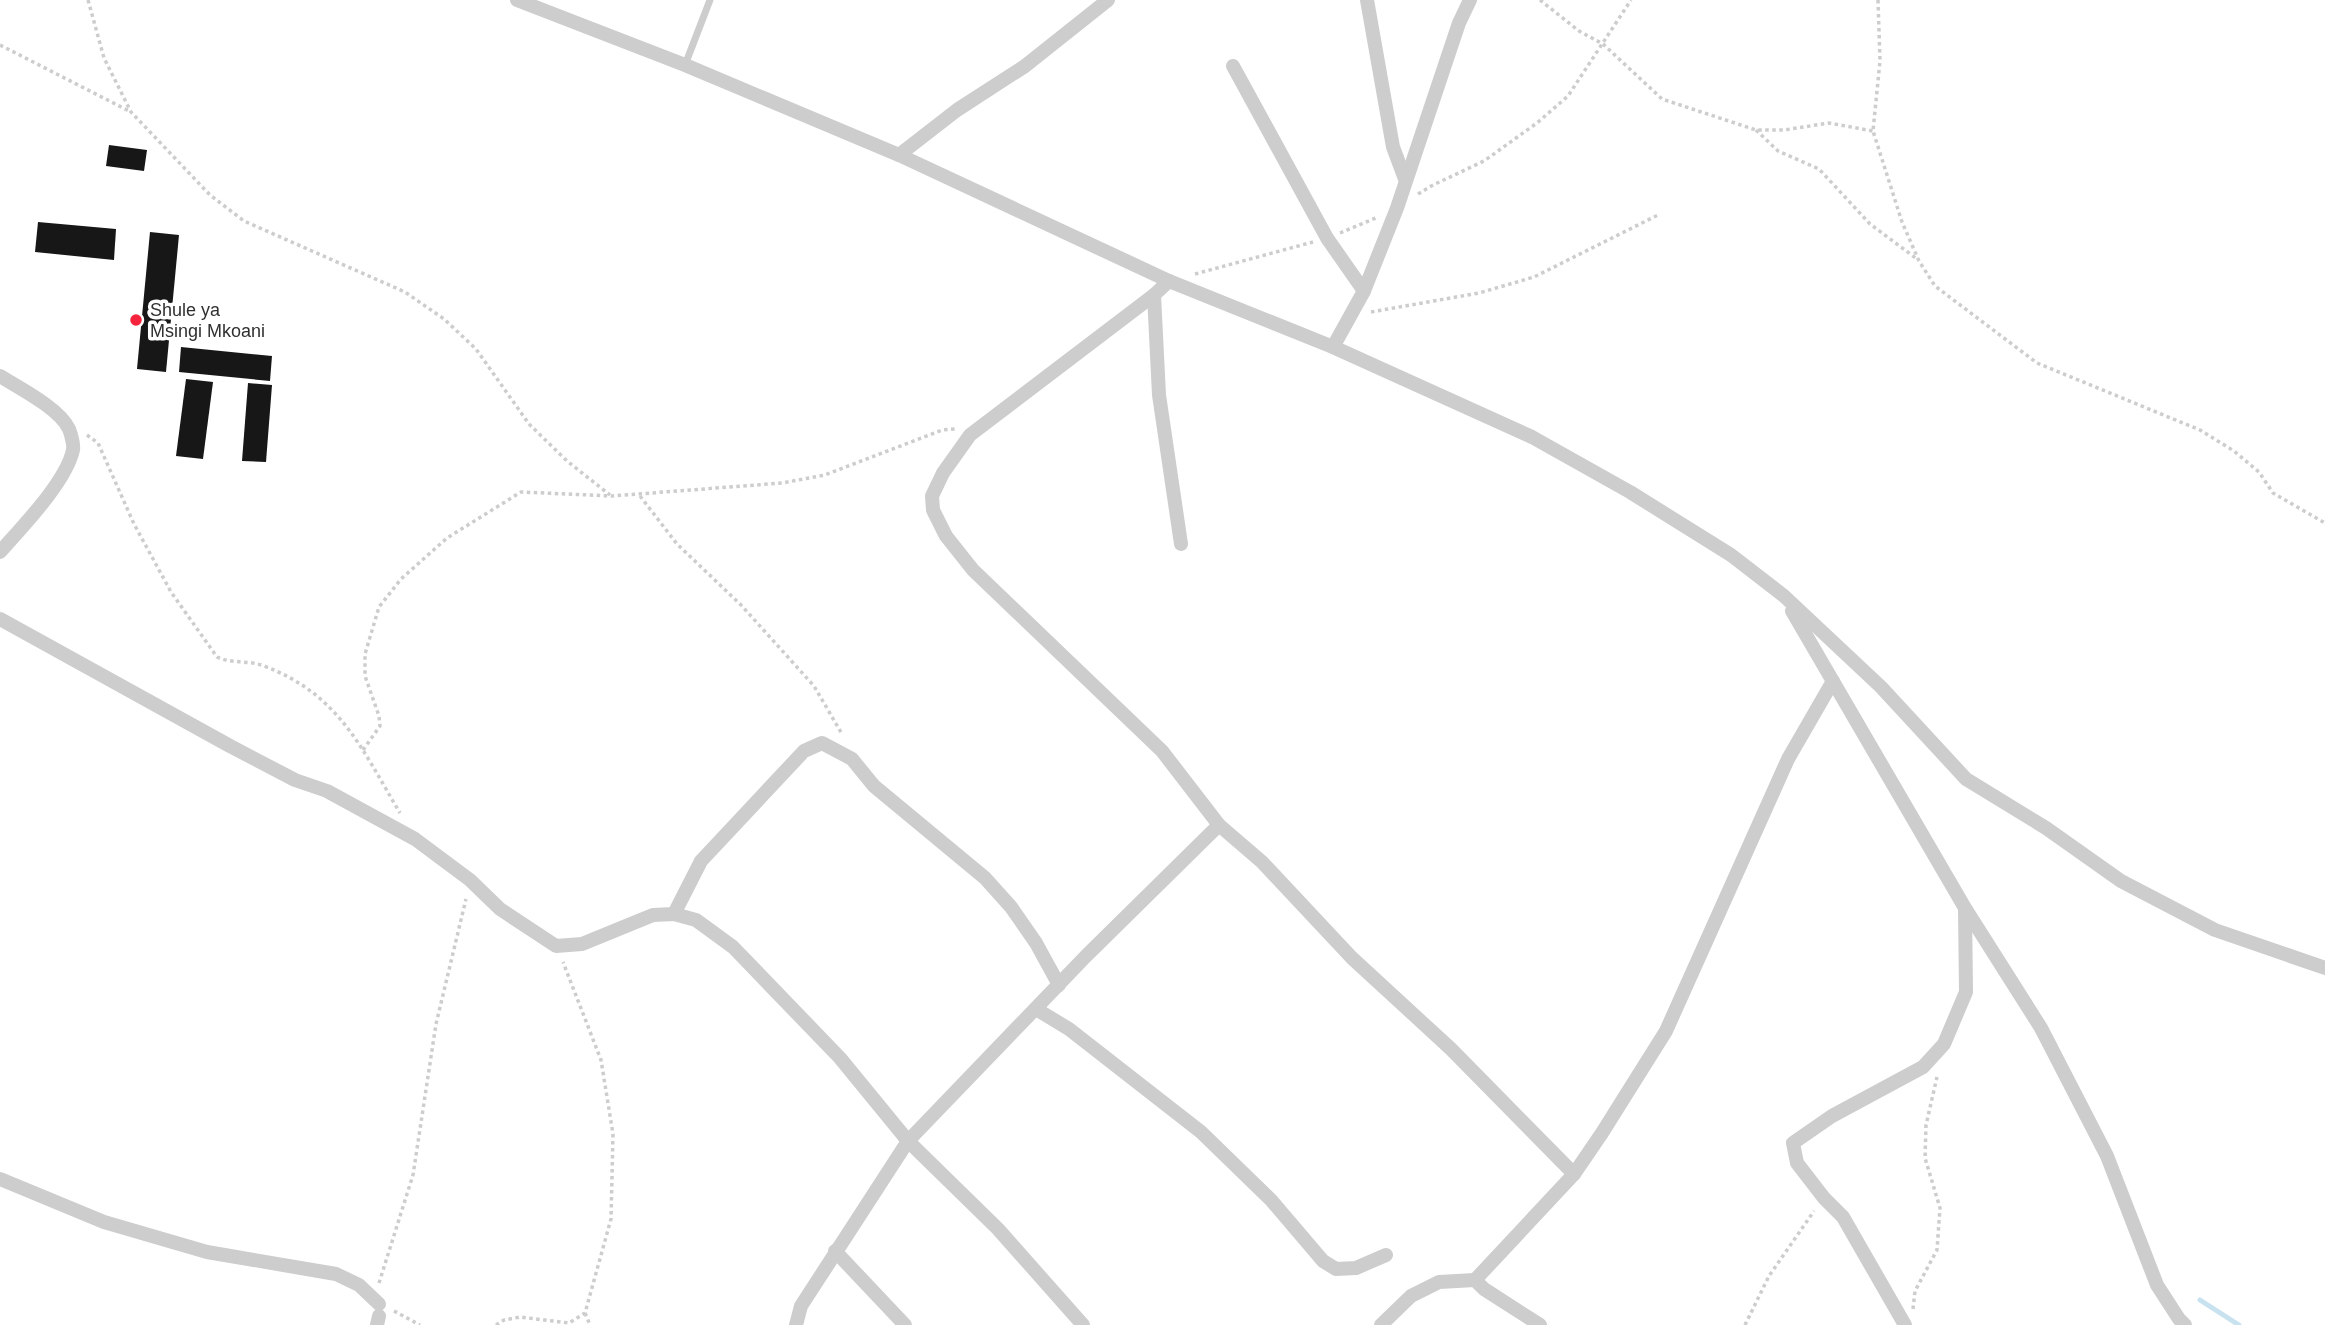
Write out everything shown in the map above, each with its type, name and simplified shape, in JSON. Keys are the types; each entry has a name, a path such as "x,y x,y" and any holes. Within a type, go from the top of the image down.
{"street":[{"path":"517,0 685,65 899,155 1170,281 1333,347 1543,443 1630,492 1720,548 1784,596 1881,687 1966,779 2046,828 2121,881 2216,930 2325,968"},
{"path":"899,155 957,110 1025,66 1108,0"},
{"path":"1367,0 1393,147 1405,178"},
{"path":"1333,347 1364,291 1397,208 1459,23 1470,0"},
{"path":"1233,66 1327,238 1364,291"},
{"path":"1170,281 970,435 943,473 932,496 933,510 946,536 974,570 1162,751 1219,825 1262,862 1352,958 1451,1049 1574,1174"},
{"path":"1154,295 1159,394 1181,544"},
{"path":"0,376 41,401 59,416 69,428 74,448 58,481 0,552"},
{"path":"1784,596 1965,908 2041,1028 2107,1156 2157,1285 2185,1325"},
{"path":"0,619 240,751 295,780 327,791 415,839 470,880 500,909 556,946 582,944 653,915 674,914 696,920 733,947 840,1058 908,1141 998,1229 1083,1325"},
{"path":"1381,1325 1411,1296 1439,1282 1475,1280 1574,1174 1666,1031 1788,759 1833,681"},
{"path":"674,914 701,861 804,751 822,743 852,759 874,786 985,878 1036,943 1059,985"},
{"path":"796,1325 801,1306 908,1141 1219,825"},
{"path":"1909,1319 1843,1217 1824,1198 1797,1163 1793,1143 1832,1116 1923,1067 1944,1044 1966,992 1965,908"},
{"path":"1036,1009 1069,1029 1200,1132 1271,1200 1323,1261 1336,1269 1356,1268 1386,1255"},
{"path":"0,1180 104,1222 207,1252 336,1274 359,1284 378,1315"},
{"path":"835,1251 905,1325"},
{"path":"1475,1280 1484,1289 1540,1325"}],"lane":[{"path":"685,65 710,0"}],"path":[{"path":"88,0 104,58 131,112 210,195 244,220 405,292 444,319 476,349 529,424 567,461 612,496"},
{"path":"1540,0 1579,31 1603,44 1662,99 1756,130 1784,130 1829,123 1873,131"},
{"path":"1170,281 1327,238 1397,208 1433,185 1484,161 1568,96 1631,0"},
{"path":"1878,0 1880,61 1873,131 1902,222 1919,261 1935,286 2037,363 2200,430 2234,451 2259,472 2273,493 2325,523"},
{"path":"0,45 131,112"},
{"path":"1756,130 1778,151 1819,169 1870,224 1919,261"},
{"path":"1349,317 1479,293 1534,277 1660,214"},
{"path":"69,428 84,433 97,443 134,524 171,592 217,657 227,662 261,664 298,680 339,716 363,750 415,839"},
{"path":"363,750 380,726 365,676 365,654 379,607 401,579 447,538 521,492 612,496 782,483 825,475 942,430 960,429 970,435"},
{"path":"639,495 677,544 741,605 814,686 841,732 852,759"},
{"path":"420,1325 378,1315 378,1285 413,1175 436,1024 470,880"},
{"path":"496,1325 504,1320 520,1317 569,1324 584,1313 611,1219 613,1134 601,1060 556,946"},
{"path":"1909,1319 1915,1291 1937,1250 1940,1208 1925,1158 1926,1125 1944,1044"},
{"path":"1745,1325 1769,1276 1824,1198"},
{"path":"584,1313 590,1325"}],"building":[{"path":"109,145 147,150 144,171 106,166"},
{"path":"38,222 116,229 114,260 35,252"},
{"path":"150,232 179,235 166,372 137,369"},
{"path":"181,347 272,356 270,381 179,372"},
{"path":"186,379 213,382 203,459 176,456"},
{"path":"248,383 272,385 266,462 242,461"}],"waterway":[{"path":"2200,1300 2239,1325"}],"place":[{"name":"Shule ya Msingi Mkoani","path":"136,320"}]}
